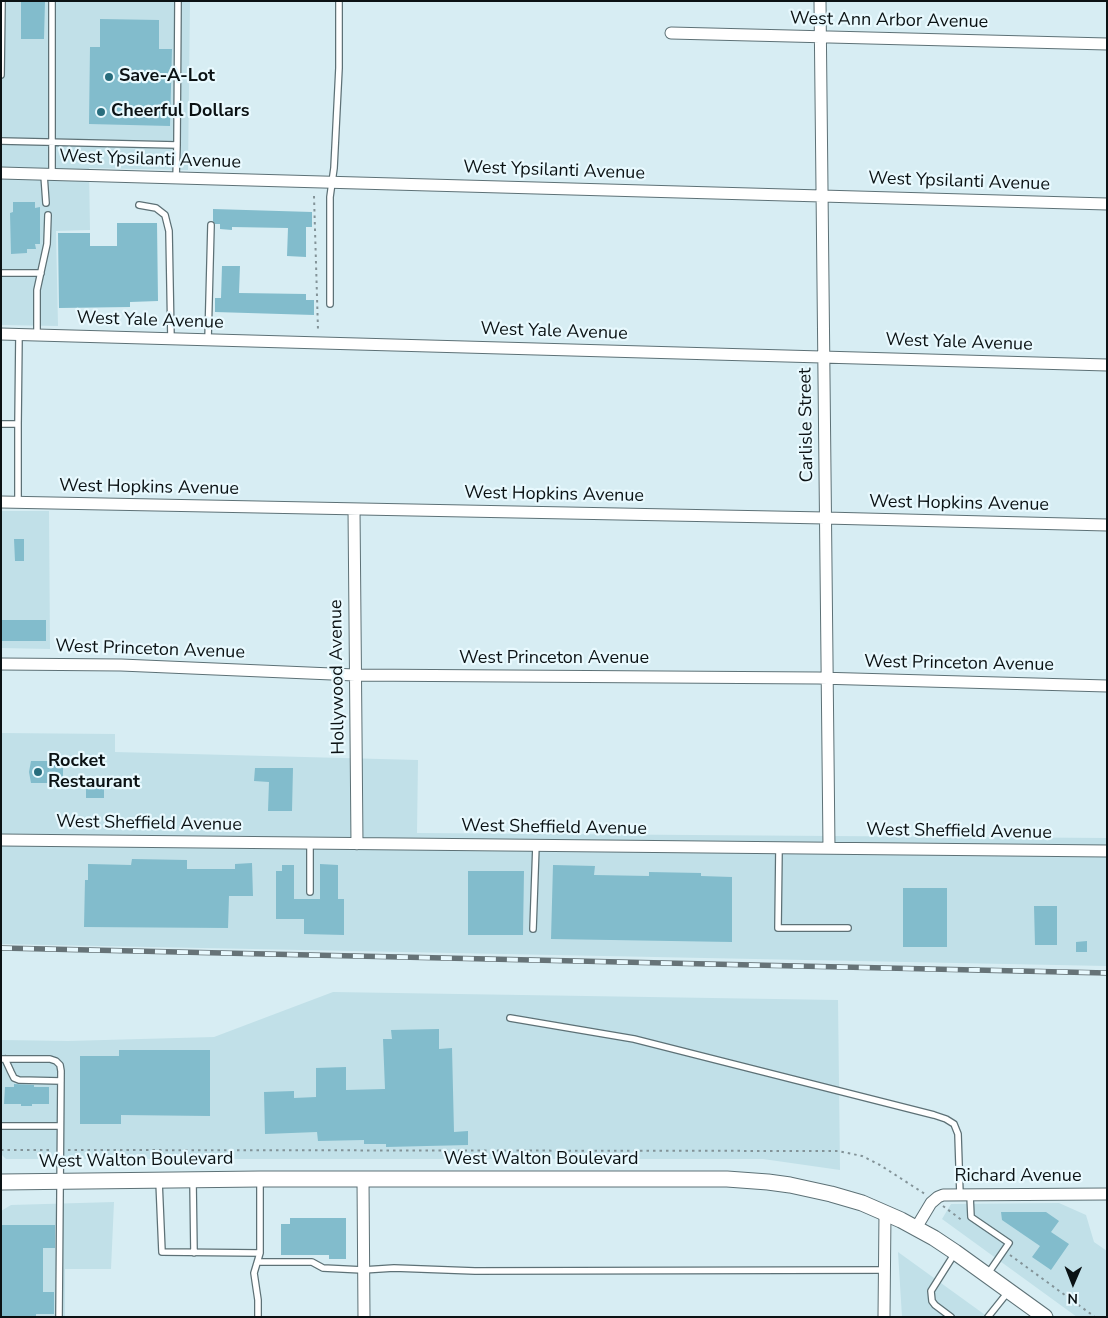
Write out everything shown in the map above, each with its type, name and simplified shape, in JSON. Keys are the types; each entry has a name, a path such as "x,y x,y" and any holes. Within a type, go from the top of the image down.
{"main road":[{"name":"West Walton Boulevard","path":"1,1182 260,1179 747,1180 790,1185 810,1188 846,1198 885,1213 916,1228 955,1252 1045,1317"}],"street":[{"name":"Carlisle Street","path":"820,1 829,848"},
{"name":"West Ann Arbor Avenue","path":"671,33 1107,44"},
{"name":"West Ypsilanti Avenue","path":"1,173 1107,204"},
{"name":"West Yale Avenue","path":"1,334 1107,365"},
{"name":"West Hopkins Avenue","path":"1,502 1107,525"},
{"name":"Hollywood Avenue","path":"354,509 357,844"},
{"name":"West Princeton Avenue","path":"1,664 121,665 355,675 827,678 1107,686"},
{"name":"West Sheffield Avenue","path":"1,840 1107,850"},
{"path":"364,1179 364,1317"},
{"name":"Richard Avenue","path":"916,1228 934,1200 942,1195 1107,1194"},
{"path":"884,1317 885,1213"}],"lane":[{"path":"1,75 2,1"},
{"path":"46,203 53,142 52,1"},
{"path":"176,178 178,1"},
{"path":"330,304 330,197 334,168 340,1"},
{"path":"1,141 177,145"},
{"path":"139,205 156,208 165,215 168,231 171,339"},
{"path":"37,335 37,290 47,244 48,215"},
{"path":"208,340 211,225"},
{"path":"1,273 41,273"},
{"path":"18,503 19,334"},
{"path":"1,424 18,424"},
{"path":"310,843 310,892"},
{"path":"533,928 536,845"},
{"path":"779,848 778,928 848,928"},
{"path":"510,1018 634,1039 934,1114 946,1119 954,1124 958,1134 965,1195 971,1217 1009,1243 987,1275"},
{"path":"59,1317 61,1081 60,1065 50,1059 3,1059 14,1078 19,1080 61,1081"},
{"path":"1,1126 60,1126"},
{"path":"258,1317 258,1300 254,1272 260,1253 260,1179"},
{"path":"159,1180 162,1252 260,1253"},
{"path":"193,1180 194,1253"},
{"path":"951,1317 935,1305 932,1301 931,1291 955,1252"},
{"path":"258,1262 312,1262 323,1268 364,1270 394,1268 476,1271 884,1270"},
{"path":"988,1317 1009,1290"}],"path":[{"path":"314,196 318,330"}],"shaded area":[{"path":"1,1 190,1 188,170 89,168 90,230 56,231 58,326 1,325"},
{"path":"1,511 49,511 50,649 1,648"},
{"path":"1,733 115,734 115,752 418,760 417,833 1107,838 1107,966 1,944"},
{"path":"333,992 838,1000 840,1170 763,1159 6,1159 1,1154 1,1040 68,1041 214,1037"},
{"path":"114,1202 111,1269 65,1269 65,1317 1,1317 1,1211 11,1205"},
{"path":"1059,1203 1086,1215 1094,1242 1107,1251 1107,1317 1077,1317 942,1219 951,1204"},
{"path":"898,1252 988,1317 902,1317"}],"building":[{"path":"21,1 45,1 44,39 21,39"},
{"path":"100,19 159,20 159,49 172,49 170,126 89,124 90,47 100,47"},
{"path":"13,202 35,202 35,208 40,207 40,244 35,244 36,249 27,249 27,253 11,254 10,213 13,212"},
{"path":"213,209 312,212 312,227 306,227 306,257 287,256 288,228 232,227 232,230 220,229 220,224 215,224 213,221"},
{"path":"117,223 157,223 158,301 130,302 130,307 59,308 58,233 90,233 90,246 117,246"},
{"path":"222,266 240,266 239,293 306,294 306,300 314,300 314,315 215,312 215,298 221,298"},
{"path":"14,539 24,539 24,561 15,561"},
{"path":"1,620 46,620 46,641 1,641"},
{"path":"31,761 50,761 51,764 63,764 63,780 51,781 50,783 31,783 29,772"},
{"path":"255,768 293,768 292,811 268,811 269,782 254,781"},
{"path":"86,783 104,783 104,798 86,798"},
{"path":"132,859 187,860 187,869 235,869 235,864 252,863 253,896 229,896 228,928 84,927 85,880 88,880 88,864 131,865"},
{"path":"320,864 338,865 338,899 344,899 344,935 304,934 304,919 276,919 276,871 282,871 282,865 294,865 294,899 320,899"},
{"path":"553,865 595,866 594,875 649,876 649,872 701,873 701,876 732,877 732,942 551,939"},
{"path":"468,871 524,871 523,935 468,935"},
{"path":"903,888 947,888 947,947 903,947"},
{"path":"1034,906 1057,906 1057,945 1035,945"},
{"path":"1087,941 1087,952 1076,952 1076,942"},
{"path":"439,1029 439,1049 452,1048 454,1132 468,1131 468,1145 386,1147 386,1144 364,1144 364,1140 318,1141 317,1132 265,1134 264,1092 294,1091 294,1098 316,1097 316,1068 346,1067 346,1090 385,1089 383,1039 392,1039 391,1030"},
{"path":"119,1050 210,1050 210,1116 121,1115 121,1124 80,1124 80,1056 119,1056"},
{"path":"14,1084 49,1087 49,1104 21,1106 21,1104 4,1104 5,1087 14,1087"},
{"path":"1001,1212 1046,1212 1059,1221 1051,1232 1069,1244 1051,1270 1032,1257 1040,1246 1002,1220"},
{"path":"290,1218 346,1218 346,1259 329,1259 329,1255 281,1255 281,1224 290,1224"},
{"path":"1,1225 55,1225 55,1248 43,1248 43,1292 54,1292 54,1314 36,1314 36,1317 1,1317"}],"railway":[{"path":"1,948 1107,973"}],"place":[{"name":"Save-A-Lot","path":"109,77"},
{"name":"Cheerful Dollars","path":"101,112"},
{"name":"Rocket Restaurant","path":"38,772"}]}
